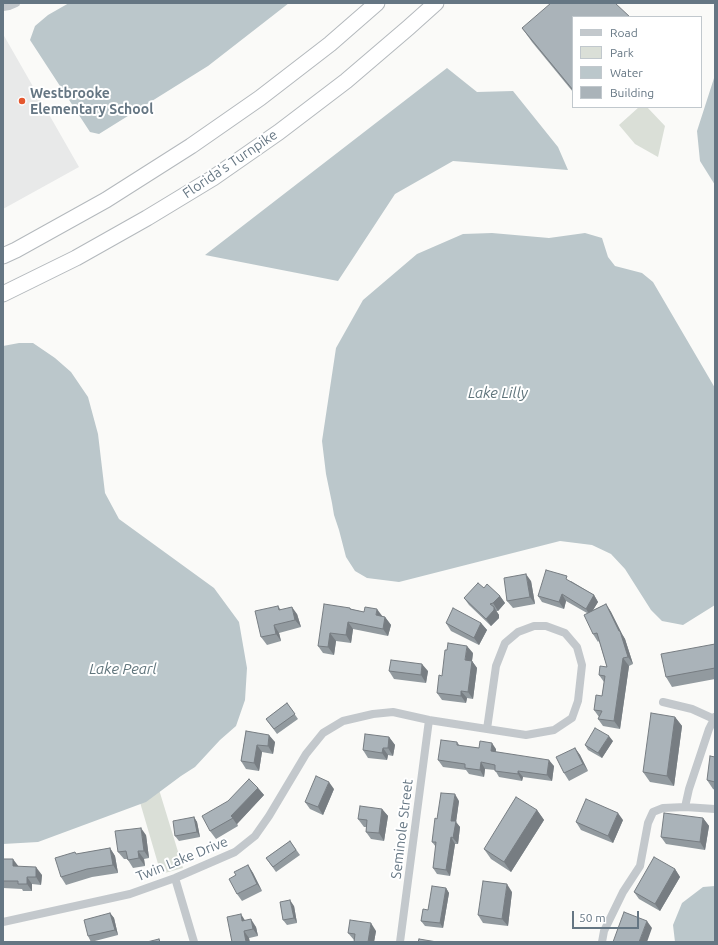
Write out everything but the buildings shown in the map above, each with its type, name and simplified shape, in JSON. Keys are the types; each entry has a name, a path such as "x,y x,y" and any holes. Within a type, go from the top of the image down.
{"highway":[{"path":"3,256 106,200 191,146 260,98 330,44 377,3"},
{"name":"Florida's Turnpike","path":"3,294 76,258 147,218 213,178 279,132 346,81 436,3"}],"street":[{"path":"3,7 16,3"},
{"path":"534,626 546,626 565,633 577,647 582,665 578,701 572,718 554,730 526,735 487,729 496,666 505,643 518,632 534,626"},
{"path":"663,702 692,708 715,718 709,729 689,789 685,806"},
{"name":"Twin Lake Drive","path":"3,922 130,894 175,878 235,852 255,836 269,816 306,754 323,733 343,721 373,714 393,712 429,720 487,729"},
{"name":"Seminole Street","path":"400,942 429,720"},
{"path":"602,942 604,931 623,892 640,866 648,823 653,812 663,808 685,806 715,809"},
{"path":"175,878 194,942"}],"shaded area":[{"name":"Westbrooke Elementary School","path":"3,34 79,167 3,209"}],"green space":[{"path":"638,108 648,108 665,126 658,157 635,144 619,125"},
{"path":"153,770 183,868 161,874 132,775"}],"water":[{"path":"69,3 289,3 208,66 99,134 90,132 30,40 35,26 48,15"},
{"path":"447,68 477,92 513,91 558,147 568,170 453,161 395,194 338,281 205,255"},
{"path":"715,75 715,185 700,161 697,131"},
{"name":"Lake Lilly","path":"492,233 549,238 585,233 602,238 608,257 615,266 642,273 653,282 715,388 715,605 683,625 662,621 651,610 625,569 611,554 592,545 560,541 399,582 367,578 355,571 346,557 334,515 326,474 322,441 336,348 363,300 417,254 463,234"},
{"name":"Lake Pearl","path":"19,343 33,343 55,358 71,372 88,397 98,434 105,493 119,519 214,588 239,622 247,668 245,700 236,726 220,740 195,767 146,802 38,842 3,844 3,346"},
{"path":"715,886 715,942 675,942 673,925 682,903 703,887"}],"place":[{"name":"Westbrooke Elementary School","path":"22,101"}]}
